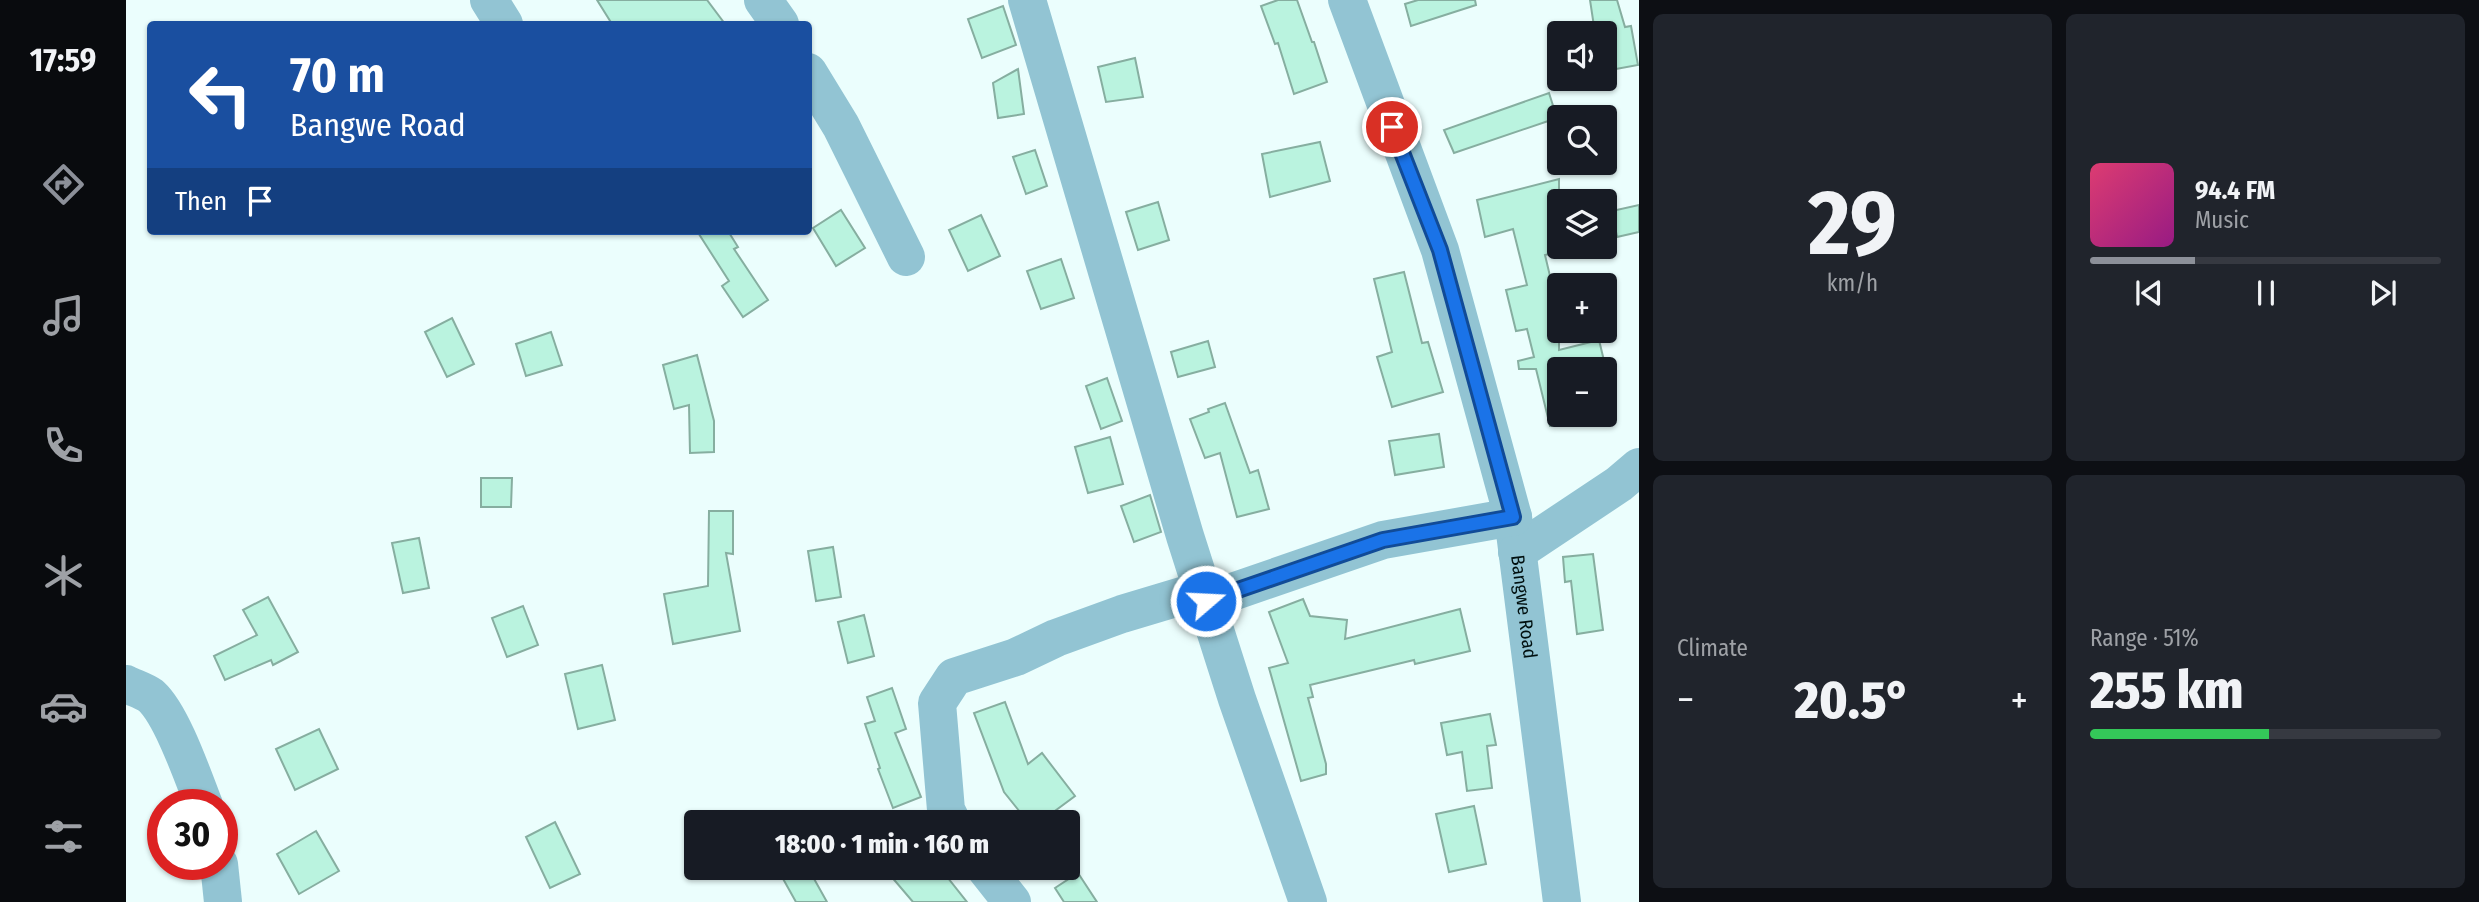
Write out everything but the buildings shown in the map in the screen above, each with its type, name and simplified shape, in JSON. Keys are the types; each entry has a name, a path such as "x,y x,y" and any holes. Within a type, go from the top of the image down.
{"street":[{"path":"489,0 502,21"},
{"path":"763,0 778,21"},
{"path":"1027,0 1204,595 1308,902"},
{"name":"Bangwe Road","path":"1347,0 1440,250 1515,534 1562,902"},
{"path":"812,79 848,138 906,257"},
{"path":"946,810 937,703 954,677 1016,657 1056,638 1122,614 1204,595 1383,540 1515,534 1619,484 1639,467"},
{"path":"126,684 149,695 160,707 186,758 198,789"},
{"path":"221,880 223,902"},
{"path":"995,880 1012,902"}],"route":[{"path":"1206,601 1383,540 1513,517 1440,250 1392,127"}]}
